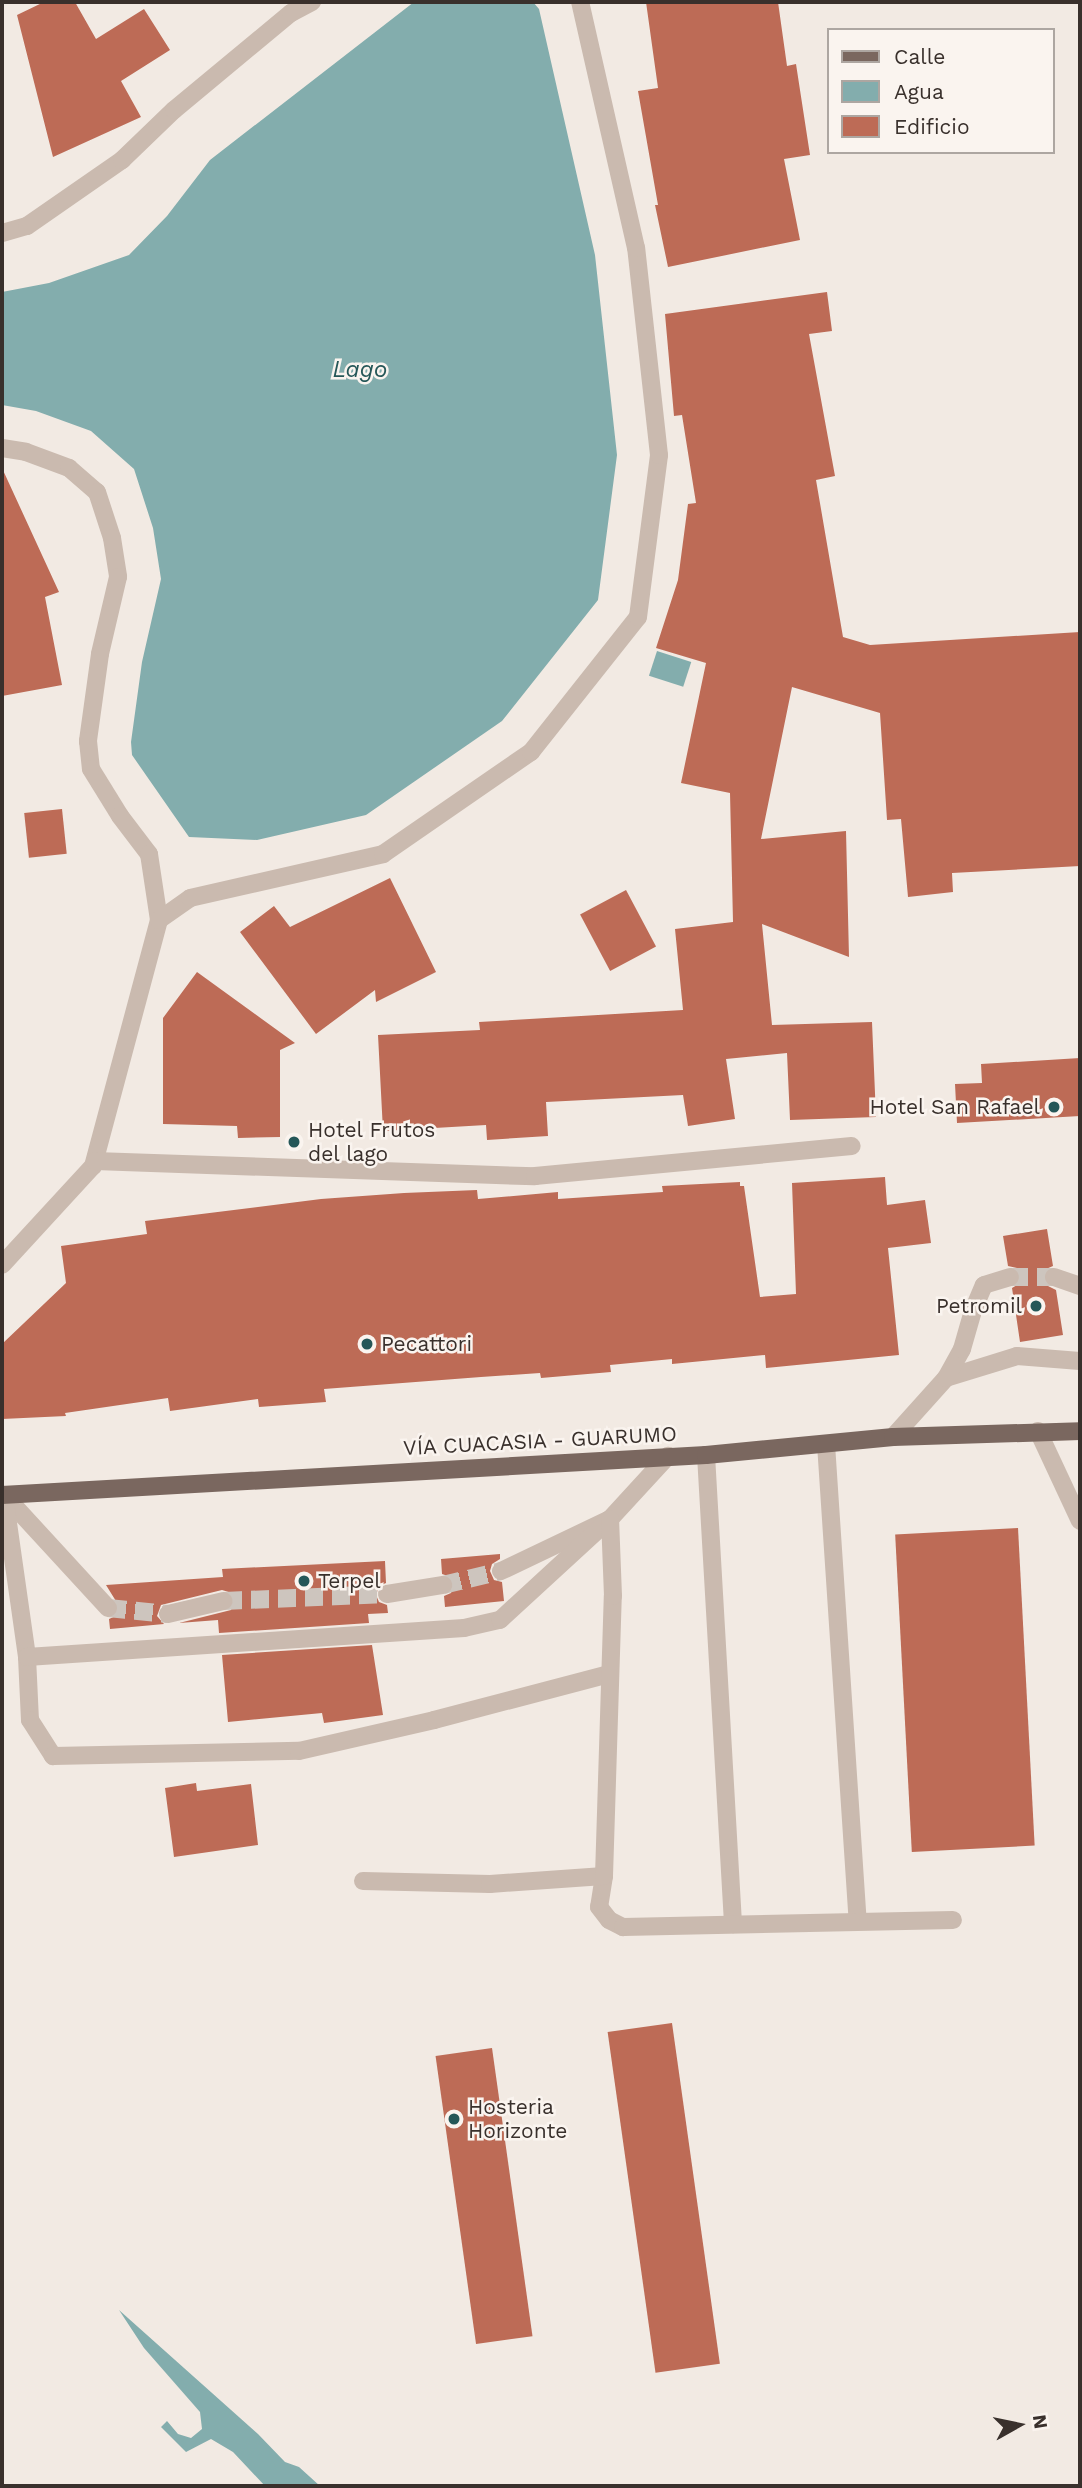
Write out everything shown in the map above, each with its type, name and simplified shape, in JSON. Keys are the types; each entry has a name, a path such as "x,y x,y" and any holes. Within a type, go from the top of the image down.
{"main road":[{"name":"VÍA CUACASIA - GUARUMO","path":"3,1495 706,1455 893,1437 1080,1431"}],"street":[{"path":"2,233 27,226 122,160 174,110 291,13 312,2"},
{"path":"159,920 190,898 383,855 531,752 638,617 659,455 636,248 580,2"},
{"path":"2,448 26,452 69,468 97,492 112,538 118,577 98,667 88,741 91,769 120,816 149,854 159,920 95,1161 2,1265"},
{"path":"95,1161 535,1176 852,1146"},
{"path":"893,1437 946,1378 962,1349 972,1313 984,1286 1010,1277"},
{"path":"1054,1277 1080,1286"},
{"path":"946,1378 1017,1356 1080,1361"},
{"path":"1038,1431 1080,1521"},
{"path":"826,1444 859,1921"},
{"path":"706,1455 733,1924"},
{"path":"27,1657 464,1628 500,1620 610,1519 668,1456"},
{"path":"3,1495 108,1608"},
{"path":"3,1495 27,1657 30,1720 53,1756 299,1751 434,1720 609,1674"},
{"path":"610,1519 613,1596 609,1674 608,1820 599,1908 609,1920 622,1927 953,1920"},
{"path":"501,1571 610,1519"},
{"path":"387,1594 443,1585"},
{"path":"168,1614 224,1601"},
{"path":"363,1881 490,1884 604,1875"}],"water":[{"name":"Lago","path":"414,2 533,2 539,9 595,255 617,455 598,600 502,721 366,815 257,840 189,837 132,755 131,742 142,662 161,579 153,528 134,469 91,431 36,411 2,405 2,292 49,283 129,255 167,216 210,160"},
{"path":"657,651 691,662 683,687 649,676"},
{"path":"119,2310 258,2434 285,2462 299,2467 320,2486 265,2486 233,2452 211,2439 186,2452 161,2427 167,2421 178,2434 191,2438 202,2429 200,2412 144,2348"}],"building":[{"path":"44,2 75,2 96,39 144,9 170,50 121,81 141,117 53,157 17,15"},
{"path":"646,2 778,2 787,66 796,64 810,155 784,159 800,240 668,267 655,205 658,205 638,91 658,88"},
{"path":"827,292 832,331 809,334 835,476 816,480 843,637 870,645 1080,632 1080,866 952,873 953,892 908,897 901,819 887,820 880,713 792,687 761,839 846,831 849,957 762,924 772,1025 872,1022 876,1117 790,1120 787,1053 726,1059 735,1119 688,1126 683,1095 546,1102 548,1136 487,1140 486,1125 383,1131 378,1035 480,1030 479,1022 683,1010 675,929 733,922 730,793 681,783 706,663 656,648 678,580 688,504 696,503 682,415 674,416 665,314"},
{"path":"2,468 59,592 45,597 62,685 2,696"},
{"path":"62,809 67,854 29,858 24,813"},
{"path":"390,878 436,972 376,1002 375,990 316,1034 240,932 274,906 290,927"},
{"path":"626,890 656,947 610,971 580,914"},
{"path":"197,972 295,1043 280,1050 280,1137 238,1138 237,1126 163,1124 163,1018"},
{"path":"1080,1058 1080,1116 957,1123 955,1084 982,1083 981,1064"},
{"path":"885,1177 887,1205 925,1200 931,1243 888,1248 899,1355 766,1368 765,1355 672,1364 672,1359 610,1365 611,1372 541,1378 540,1373 324,1389 326,1402 259,1407 258,1399 170,1411 168,1398 65,1413 66,1416 2,1419 2,1344 66,1283 61,1246 147,1234 145,1221 321,1199 404,1193 477,1190 478,1199 558,1192 558,1199 663,1192 662,1186 740,1182 740,1186 744,1186 760,1297 796,1294 792,1183"},
{"name":"Petromil","path":"1047,1229 1053,1266 1046,1269 1043,1278 1046,1285 1056,1290 1063,1335 1020,1342 1012,1288 1019,1284 1021,1274 1017,1268 1008,1266 1003,1236"},
{"path":"1018,1528 1035,1846 912,1852 895,1534"},
{"name":"Terpel","path":"500,1554 500,1559 492,1564 490,1571 494,1580 502,1582 504,1601 445,1607 444,1596 451,1593 454,1584 451,1577 442,1574 441,1559"},
{"name":"Terpel","path":"385,1561 386,1583 379,1586 376,1595 379,1602 387,1605 388,1613 368,1614 369,1623 219,1633 218,1620 179,1623 231,1610 235,1598 232,1593 222,1590 161,1605 157,1616 164,1624 110,1629 109,1619 116,1616 119,1606 106,1585 223,1577 222,1569"},
{"path":"372,1645 383,1715 324,1723 322,1713 228,1722 222,1655"},
{"path":"196,1783 197,1791 251,1784 258,1845 174,1857 165,1788"},
{"path":"672,2023 720,2364 656,2373 608,2032"},
{"path":"492,2048 532,2336 476,2344 436,2056"}],"tunnel":[{"path":"1010,1277 1054,1277"},
{"path":"443,1585 501,1571"},
{"path":"224,1601 387,1594"},
{"path":"108,1608 168,1614"}],"place":[{"name":"Hotel San Rafael","path":"1054,1107"},
{"name":"Hotel Frutos del lago","path":"294,1142"},
{"name":"Petromil","path":"1036,1306"},
{"name":"Pecattori","path":"367,1344"},
{"name":"Terpel","path":"304,1581"},
{"name":"Hosteria Horizonte","path":"454,2119"}]}
